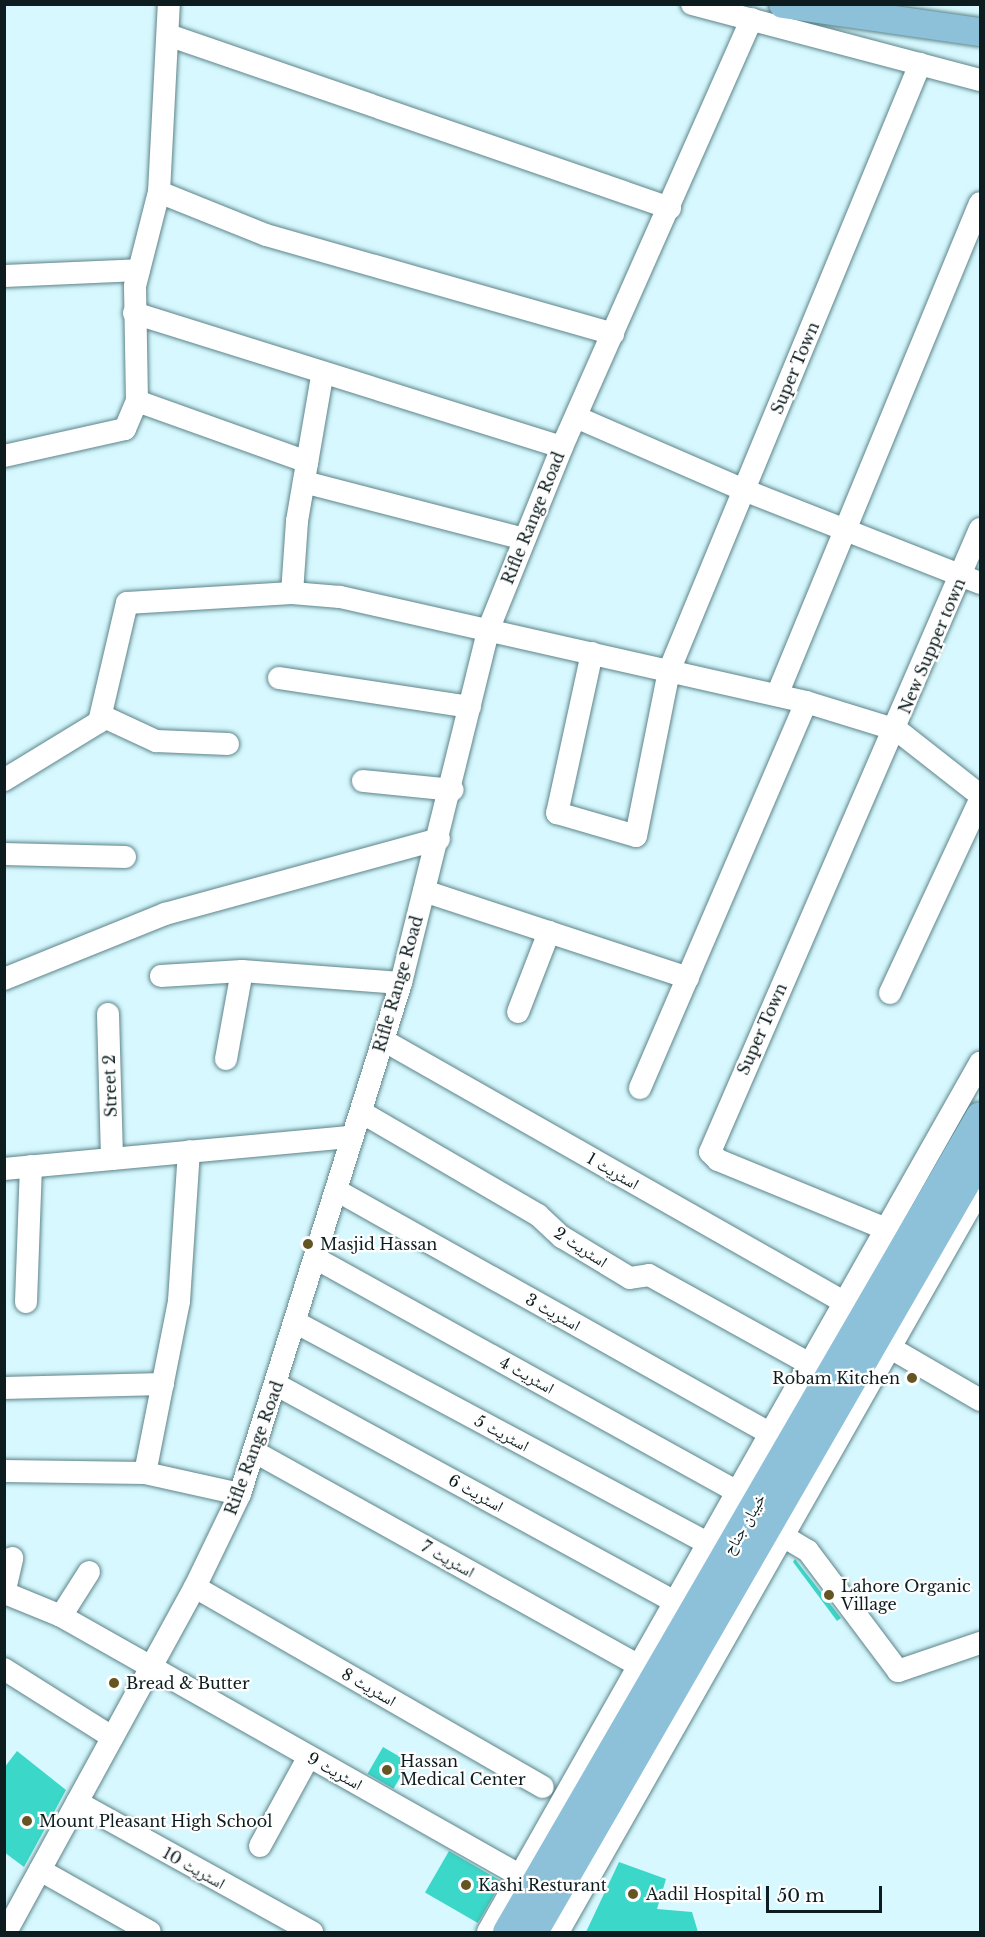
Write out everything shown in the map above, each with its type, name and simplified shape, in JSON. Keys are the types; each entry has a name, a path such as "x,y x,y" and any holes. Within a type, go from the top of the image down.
{"main road":[{"path":"783,4 901,17 981,32"},
{"path":"860,4 901,17"},
{"name":"خیبان جناح","path":"507,1932 981,1116"},
{"name":"خیبان جناح","path":"534,1932 981,1159"}],"street":[{"path":"4,456 125,429 137,401 134,313 139,270 159,192 170,4"},
{"path":"692,4 981,80"},
{"name":"Rifle Range Road","path":"8,1932 195,1587 240,1494 278,1385 401,983 453,790 489,628 562,447 752,19"},
{"path":"168,35 670,208"},
{"name":"Super Town","path":"592,653 557,813 636,836 669,671 920,64"},
{"path":"159,192 266,235 613,334"},
{"path":"777,695 981,203"},
{"path":"4,276 139,270"},
{"path":"134,313 322,376 562,447"},
{"path":"292,593 306,472 322,376"},
{"path":"137,401 306,472 525,540"},
{"path":"576,417 744,490 971,579"},
{"name":"New Supper town","path":"897,730 971,579 981,529"},
{"path":"4,780 36,765 102,716 127,603 292,593 340,597 489,628 806,702 897,730 981,795"},
{"path":"279,678 470,707"},
{"path":"640,1088 806,702"},
{"path":"102,716 156,741 228,744"},
{"name":"Super Town","path":"886,1229 717,1160 710,1152 897,730"},
{"path":"363,781 453,790"},
{"path":"890,993 981,800"},
{"path":"4,979 165,914 439,839"},
{"path":"4,854 125,858"},
{"path":"424,891 688,978"},
{"path":"518,1012 549,932"},
{"path":"161,976 242,970 401,983"},
{"path":"226,1059 242,970"},
{"name":"Street 2","path":"108,1014 112,1159"},
{"name":"اسٹریٹ 1","path":"383,1040 842,1301"},
{"path":"488,1932 640,1666 842,1301 981,1063"},
{"name":"اسٹریٹ 2","path":"361,1112 538,1215 562,1237 630,1278 649,1275 808,1364"},
{"path":"4,1168 352,1137"},
{"path":"145,1473 179,1300 189,1151"},
{"path":"26,1302 31,1166"},
{"name":"اسٹریٹ 3","path":"336,1190 770,1434"},
{"path":"558,1932 889,1347 979,1196"},
{"name":"اسٹریٹ 4","path":"317,1259 737,1492"},
{"name":"اسٹریٹ 5","path":"297,1323 707,1543"},
{"path":"889,1347 981,1401"},
{"path":"4,1388 163,1384"},
{"name":"اسٹریٹ 6","path":"278,1385 675,1602"},
{"name":"اسٹریٹ 7","path":"255,1452 640,1666"},
{"path":"4,1471 145,1473 240,1494"},
{"path":"783,1536 808,1551 898,1671 981,1643"},
{"path":"5,1593 12,1558"},
{"path":"61,1616 89,1572"},
{"name":"اسٹریٹ 8","path":"195,1587 543,1787"},
{"name":"اسٹریٹ 9","path":"5,1593 61,1616 151,1669 519,1875"},
{"path":"4,1669 112,1737"},
{"path":"260,1846 309,1756"},
{"name":"اسٹریٹ 10","path":"77,1802 312,1932"},
{"path":"40,1870 150,1932"}],"building":[{"path":"795,1559 841,1618 837,1621 793,1562"},
{"name":"Hassan Medical Center","path":"383,1747 409,1762 393,1789 368,1774"},
{"name":"Mount Pleasant High School","path":"17,1751 66,1790 24,1867 4,1852 4,1768"},
{"name":"Kashi Resturant","path":"449,1851 502,1882 478,1923 425,1893"},
{"name":"Aadil Hospital","path":"619,1862 666,1879 657,1909 692,1912 698,1932 586,1932"}],"place":[{"name":"Masjid Hassan","path":"308,1244"},
{"name":"Robam Kitchen","path":"912,1378"},
{"name":"Lahore Organic Village","path":"829,1595"},
{"name":"Bread & Butter","path":"114,1683"},
{"name":"Hassan Medical Center","path":"387,1770"},
{"name":"Mount Pleasant High School","path":"27,1821"},
{"name":"Kashi Resturant","path":"466,1885"},
{"name":"Aadil Hospital","path":"633,1894"}]}
